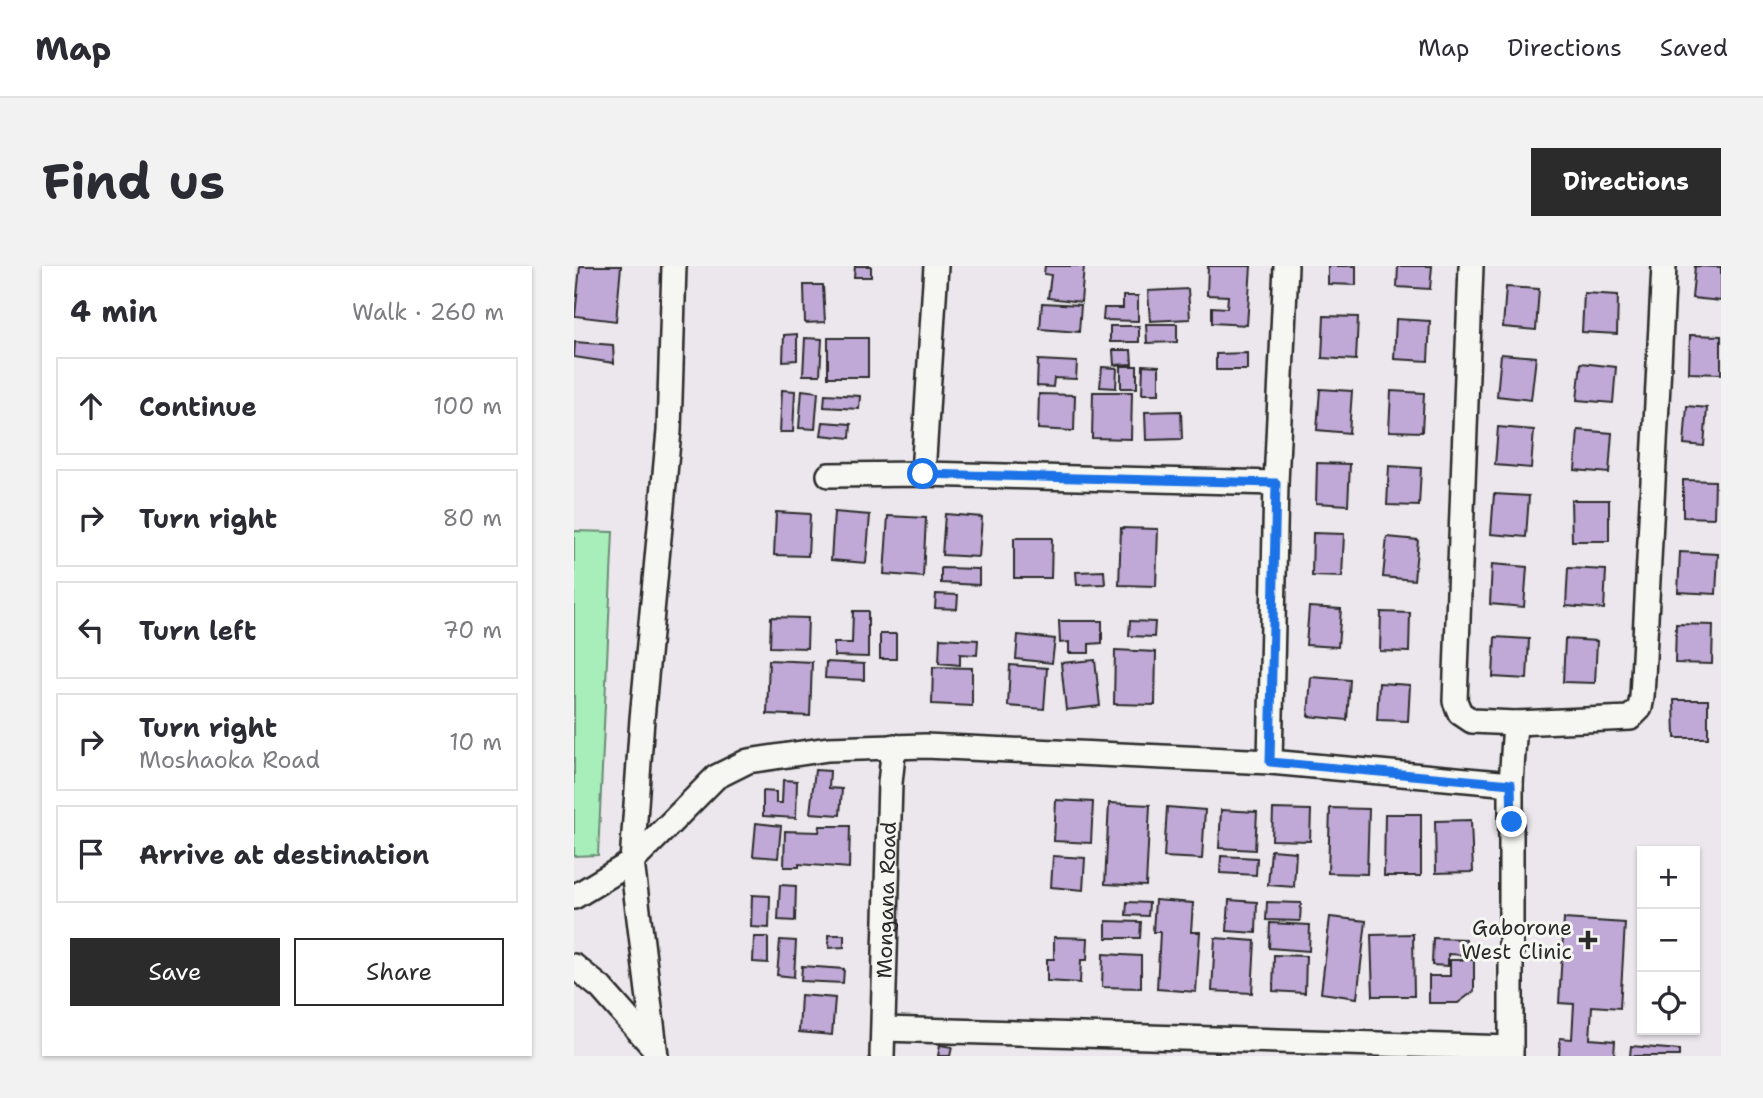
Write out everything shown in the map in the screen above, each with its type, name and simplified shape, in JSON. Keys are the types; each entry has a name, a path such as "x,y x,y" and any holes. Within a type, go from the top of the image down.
{"street":[{"path":"655,1052 632,862 642,719 669,431 674,266"},
{"path":"923,474 936,266"},
{"path":"1270,762 1276,483 1286,266"},
{"path":"1471,266 1455,701 1460,713 1472,721 1515,723 1630,718 1640,708 1664,266"},
{"path":"829,475 923,474 1276,483"},
{"path":"884,1029 1511,1052 1511,784 1515,723"},
{"path":"574,897 632,862 716,777 748,761 828,749 894,746 1270,762 1511,784"},
{"name":"Mongana Road","path":"883,1056 890,783 894,746"},
{"path":"574,966 601,988 655,1052"}],"green space":[{"path":"574,531 613,532 598,855 574,856"}],"building":[{"path":"580,266 621,266 616,321 575,316"},
{"path":"855,266 871,266 871,277 854,277"},
{"path":"1045,266 1084,266 1081,302 1048,298 1051,275 1044,274"},
{"path":"1208,266 1251,266 1247,325 1212,323 1212,307 1227,308 1228,296 1207,295"},
{"path":"1328,266 1356,266 1356,285 1328,284"},
{"path":"1398,266 1432,266 1430,289 1397,287"},
{"path":"1695,266 1721,267 1721,301 1692,298"},
{"path":"804,285 823,285 825,322 805,323"},
{"path":"1506,287 1539,289 1536,330 1503,327"},
{"path":"1188,289 1190,319 1150,321 1148,291"},
{"path":"1584,293 1618,295 1617,334 1582,332"},
{"path":"1123,296 1138,296 1138,321 1103,320 1104,308 1123,308"},
{"path":"1042,303 1081,305 1079,332 1040,329"},
{"path":"1324,316 1358,317 1356,360 1322,358"},
{"path":"1396,319 1430,321 1428,361 1394,359"},
{"path":"1146,324 1177,324 1177,342 1147,343"},
{"path":"1110,326 1139,326 1139,342 1110,342"},
{"path":"797,334 797,360 783,361 784,335"},
{"path":"1690,335 1721,336 1721,374 1689,373"},
{"path":"805,338 822,339 820,375 803,375"},
{"path":"828,338 868,338 868,377 828,377"},
{"path":"575,342 613,345 614,363 574,357"},
{"path":"1113,350 1131,350 1132,364 1114,365"},
{"path":"1247,353 1247,370 1216,370 1216,354"},
{"path":"1501,354 1536,357 1531,400 1497,396"},
{"path":"1038,360 1077,362 1076,379 1054,378 1053,387 1037,386"},
{"path":"1581,363 1616,367 1613,403 1577,400"},
{"path":"1143,365 1159,366 1159,394 1142,394"},
{"path":"1121,366 1137,366 1137,388 1121,388"},
{"path":"1102,367 1117,368 1116,388 1100,387"},
{"path":"1320,389 1352,391 1349,433 1317,430"},
{"path":"782,390 795,391 793,432 780,432"},
{"path":"802,390 818,392 815,429 799,428"},
{"path":"1391,391 1424,393 1422,432 1389,431"},
{"path":"1093,392 1132,392 1131,439 1092,438"},
{"path":"825,394 860,396 859,409 824,407"},
{"path":"1039,394 1075,395 1074,431 1038,429"},
{"path":"1687,406 1707,408 1704,446 1684,444"},
{"path":"1181,411 1182,439 1146,440 1145,412"},
{"path":"823,422 851,424 850,438 821,435"},
{"path":"1498,427 1534,430 1531,468 1495,465"},
{"path":"1578,430 1612,433 1609,473 1575,470"},
{"path":"1317,463 1350,464 1348,505 1316,503"},
{"path":"1389,466 1421,468 1419,506 1387,505"},
{"path":"1683,480 1715,481 1714,518 1683,517"},
{"path":"1494,494 1529,496 1526,537 1491,534"},
{"path":"1571,500 1609,500 1609,541 1572,541"},
{"path":"776,512 810,514 808,556 774,555"},
{"path":"834,512 870,515 866,563 831,560"},
{"path":"945,514 982,517 979,557 942,555"},
{"path":"888,516 926,518 923,577 884,574"},
{"path":"1121,528 1158,529 1156,586 1119,585"},
{"path":"1313,533 1344,534 1342,577 1312,576"},
{"path":"1387,537 1418,540 1414,580 1383,577"},
{"path":"1014,538 1052,538 1051,578 1014,578"},
{"path":"1680,552 1718,554 1716,594 1678,592"},
{"path":"1492,564 1527,567 1524,607 1490,604"},
{"path":"941,568 979,569 979,585 941,583"},
{"path":"1568,568 1606,570 1604,609 1566,606"},
{"path":"1104,571 1105,584 1077,585 1076,572"},
{"path":"936,594 958,595 957,609 935,608"},
{"path":"1309,607 1341,609 1338,647 1306,645"},
{"path":"853,611 868,611 868,657 834,656 834,643 852,643"},
{"path":"1381,612 1410,613 1409,652 1380,651"},
{"path":"771,617 808,618 807,648 770,647"},
{"path":"1059,621 1102,621 1102,643 1089,644 1089,653 1069,653 1069,642 1060,643"},
{"path":"1130,621 1155,622 1154,637 1129,636"},
{"path":"1676,624 1713,625 1712,664 1675,663"},
{"path":"880,634 896,634 896,659 880,659"},
{"path":"1018,635 1055,639 1052,663 1016,659"},
{"path":"1495,637 1529,639 1527,679 1493,677"},
{"path":"940,638 978,640 977,655 960,654 960,665 939,663"},
{"path":"1565,639 1597,641 1595,683 1563,682"},
{"path":"1115,650 1156,652 1155,705 1114,704"},
{"path":"769,660 812,662 810,716 767,714"},
{"path":"1095,660 1100,706 1066,710 1061,663"},
{"path":"826,662 864,664 864,680 825,678"},
{"path":"1010,665 1047,668 1044,709 1008,706"},
{"path":"933,667 972,668 972,706 932,704"},
{"path":"1311,677 1350,680 1347,720 1308,716"},
{"path":"1379,683 1410,685 1408,721 1377,720"},
{"path":"1674,700 1708,700 1708,738 1675,738"},
{"path":"815,770 830,771 829,788 842,789 840,815 810,813"},
{"path":"783,780 797,781 796,818 763,816 763,791 776,792 776,803 782,803"},
{"path":"1056,800 1093,802 1091,843 1054,841"},
{"path":"1109,803 1150,805 1146,886 1105,884"},
{"path":"1167,807 1205,810 1202,859 1164,857"},
{"path":"1330,808 1369,809 1367,874 1328,873"},
{"path":"1273,809 1311,810 1310,841 1272,840"},
{"path":"1221,810 1257,812 1255,850 1219,848"},
{"path":"1385,814 1421,814 1421,876 1384,876"},
{"path":"1471,820 1473,872 1436,873 1435,821"},
{"path":"756,823 781,826 778,858 753,856"},
{"path":"820,826 850,826 849,868 799,864 799,867 784,867 785,831 819,832"},
{"path":"1271,850 1296,852 1294,887 1268,885"},
{"path":"1053,856 1085,858 1083,890 1051,887"},
{"path":"1221,856 1257,858 1256,875 1220,873"},
{"path":"780,885 796,886 795,921 778,920"},
{"path":"752,895 770,896 769,928 751,927"},
{"path":"1155,900 1193,903 1191,932 1200,932 1196,992 1157,989 1160,932 1153,932"},
{"path":"1229,900 1257,902 1256,933 1227,931"},
{"path":"1127,902 1149,903 1148,916 1126,915"},
{"path":"1267,902 1301,903 1300,921 1266,920"},
{"path":"1330,917 1366,921 1357,998 1321,993"},
{"path":"1564,919 1625,923 1620,1008 1592,1006 1590,1039 1615,1041 1614,1056 1559,1056 1560,1038 1572,1039 1574,1004 1559,1003"},
{"path":"1106,921 1141,922 1140,938 1106,938"},
{"path":"1270,923 1310,925 1309,951 1269,948"},
{"path":"1413,934 1414,996 1373,996 1371,935"},
{"path":"828,935 844,935 844,947 829,948"},
{"path":"754,937 768,937 768,963 753,962"},
{"path":"1054,937 1088,938 1087,960 1081,960 1080,983 1047,981 1047,959 1054,959"},
{"path":"1215,938 1255,941 1252,993 1212,991"},
{"path":"1433,938 1466,939 1465,955 1448,954 1448,966 1432,965"},
{"path":"780,940 796,941 794,977 777,975"},
{"path":"1103,954 1141,956 1141,988 1102,987"},
{"path":"1274,955 1306,956 1305,993 1273,991"},
{"path":"1450,960 1474,960 1474,991 1458,1003 1429,1003 1429,976 1450,976"},
{"path":"802,966 844,969 843,983 801,981"},
{"path":"801,995 835,998 832,1035 799,1032"},
{"path":"940,1045 952,1047 950,1056 938,1056"},
{"path":"1631,1046 1679,1050 1679,1056 1630,1056"}],"place":[{"name":"Gaborone West Clinic","path":"1588,940"}],"route":[{"path":"923,474 1276,483 1270,762 1511,784 1512,822"}]}
